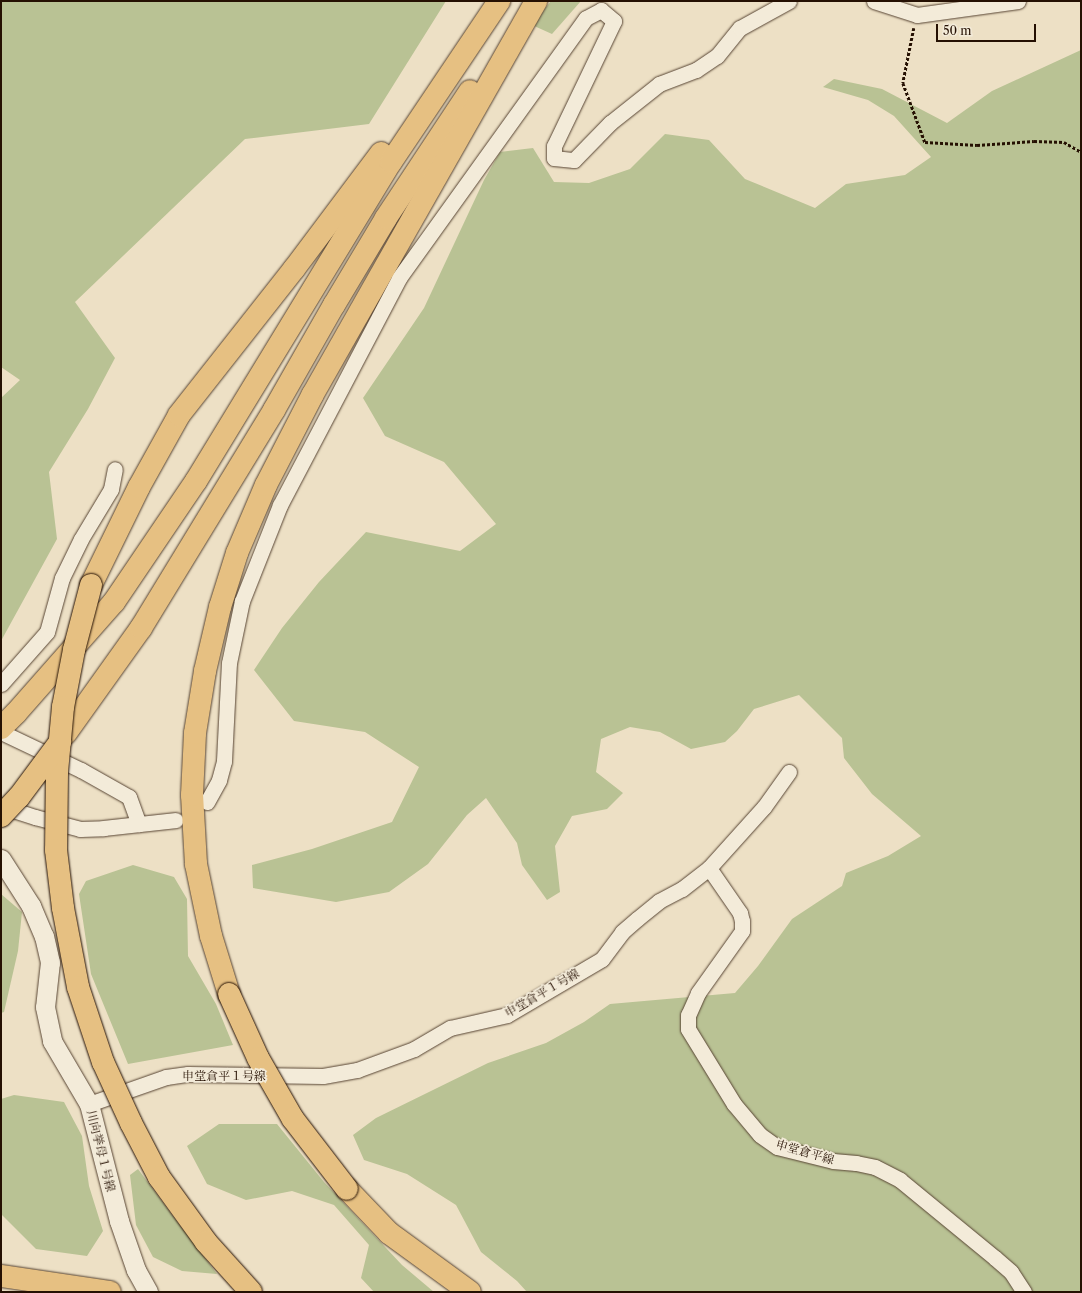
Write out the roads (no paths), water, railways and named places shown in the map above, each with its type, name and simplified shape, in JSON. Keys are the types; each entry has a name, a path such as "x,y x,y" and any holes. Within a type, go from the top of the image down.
{"highway":[{"path":"1,816 19,797 141,628 274,410 386,218 529,1"},
{"path":"470,1292 389,1233 347,1189 293,1118 258,1058 229,994 211,936 196,864 192,795 199,710 205,671 220,607 237,553 266,485 313,394 536,1"},
{"path":"250,1292 206,1242 159,1177 131,1124 103,1062 78,987 63,908 56,850 57,772 63,707 74,650 91,585 139,487 179,415 294,269 369,170 439,68 493,10"},
{"path":"1,728 114,602 200,474 391,162 493,10"},
{"path":"1,1276 51,1282 110,1292"}],"street":[{"path":"207,802 219,780 224,761 229,663 242,601 280,505 399,278 586,18 601,10 614,21 554,146 554,158 574,160 610,123 659,84 696,70 717,56 740,28 789,1"},
{"path":"874,1 917,15 1018,1"},
{"path":"1,684 47,632 62,578 81,539 111,489 115,469"},
{"path":"1,732 81,770 130,797 139,824"},
{"name":"申堂倉平１号線","path":"89,1104 166,1077 188,1074 323,1076 357,1070 414,1049 450,1028 507,1015 602,958 622,932 637,919 659,901 682,889 709,868 764,807 789,772"},
{"path":"1,806 80,829 176,820"},
{"name":"川向挙母１号線","path":"1,859 31,906 44,936 50,962 45,1007 52,1041 89,1104 119,1221 136,1270 148,1292"},
{"name":"申堂倉平線","path":"709,868 740,913 742,931 698,993 688,1015 688,1030 734,1104 760,1135 777,1147 833,1161 856,1163 874,1167 900,1180 1011,1272 1024,1292"}]}
